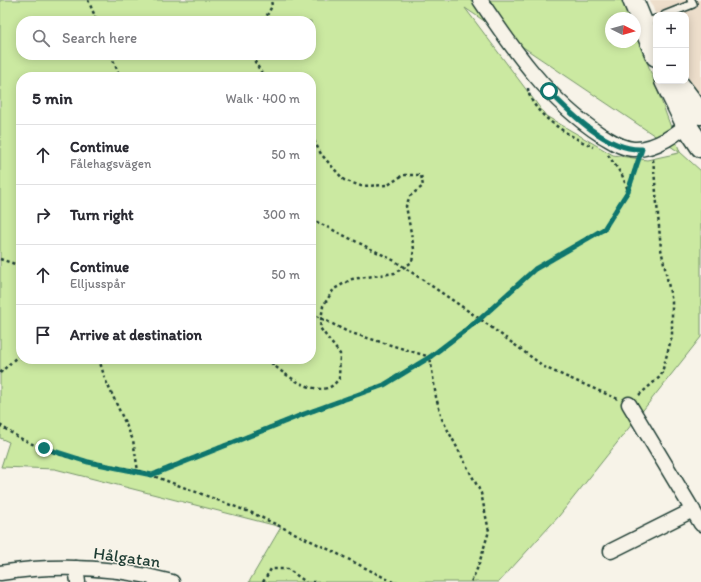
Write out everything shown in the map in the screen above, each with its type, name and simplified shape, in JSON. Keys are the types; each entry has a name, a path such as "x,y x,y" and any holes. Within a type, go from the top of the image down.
{"main road":[{"path":"633,0 649,21 655,48"},
{"path":"668,84 697,116"},
{"path":"678,84 697,116 701,147"}],"street":[{"path":"480,0 522,61 568,111 619,146 633,149 647,147 677,133 697,116"},
{"path":"629,404 701,524"},
{"path":"611,551 693,510"},
{"name":"Hålgatan","path":"0,573 44,567 76,568 150,576 172,582"},
{"name":"Hålgatan","path":"76,568 78,582"}],"lane":[{"path":"673,12 693,4 691,0"}],"path":[{"path":"88,0 95,16"},
{"path":"267,16 272,6 271,0"},
{"path":"114,60 118,72"},
{"path":"254,60 261,72"},
{"path":"274,364 297,381 313,389 329,388 339,379 340,354 320,328 323,306 334,289 352,279 395,273 412,262 414,249 406,206 410,196 423,186 421,175 403,175 388,185 361,186 344,180 321,154 316,144"},
{"path":"152,475 304,414 384,385 430,357 480,319 535,269 604,229 628,191 647,147"},
{"path":"316,222 395,261 480,319 546,368 629,404 661,376 672,336 672,302 661,249 647,147"},
{"path":"0,259 16,264"},
{"path":"316,316 348,332 430,357"},
{"path":"430,357 436,397 442,419 481,493 489,532 478,567 471,582"},
{"path":"0,373 16,358"},
{"path":"100,364 105,379 133,440 138,471"},
{"path":"0,425 9,432 44,448 88,462 152,475 252,513 393,582"},
{"path":"263,582 271,569 288,569 306,582"}],"shaded area":[{"path":"650,0 701,0 701,98 689,81 689,12 654,12"}],"green space":[{"path":"0,0 624,0 629,12 605,12 605,48 641,48 641,45 653,78 653,84 655,84 680,152 701,171 701,337 559,516 499,582 249,582 281,527 55,469 1,467 9,442 0,438","holes":["465,8 679,152 647,160 613,155 546,116"]}],"route":[{"path":"44,448 88,462 152,475 304,414 384,385 430,357 480,319 535,269 604,229 628,191 642,149 619,146 568,111 549,91"}]}
